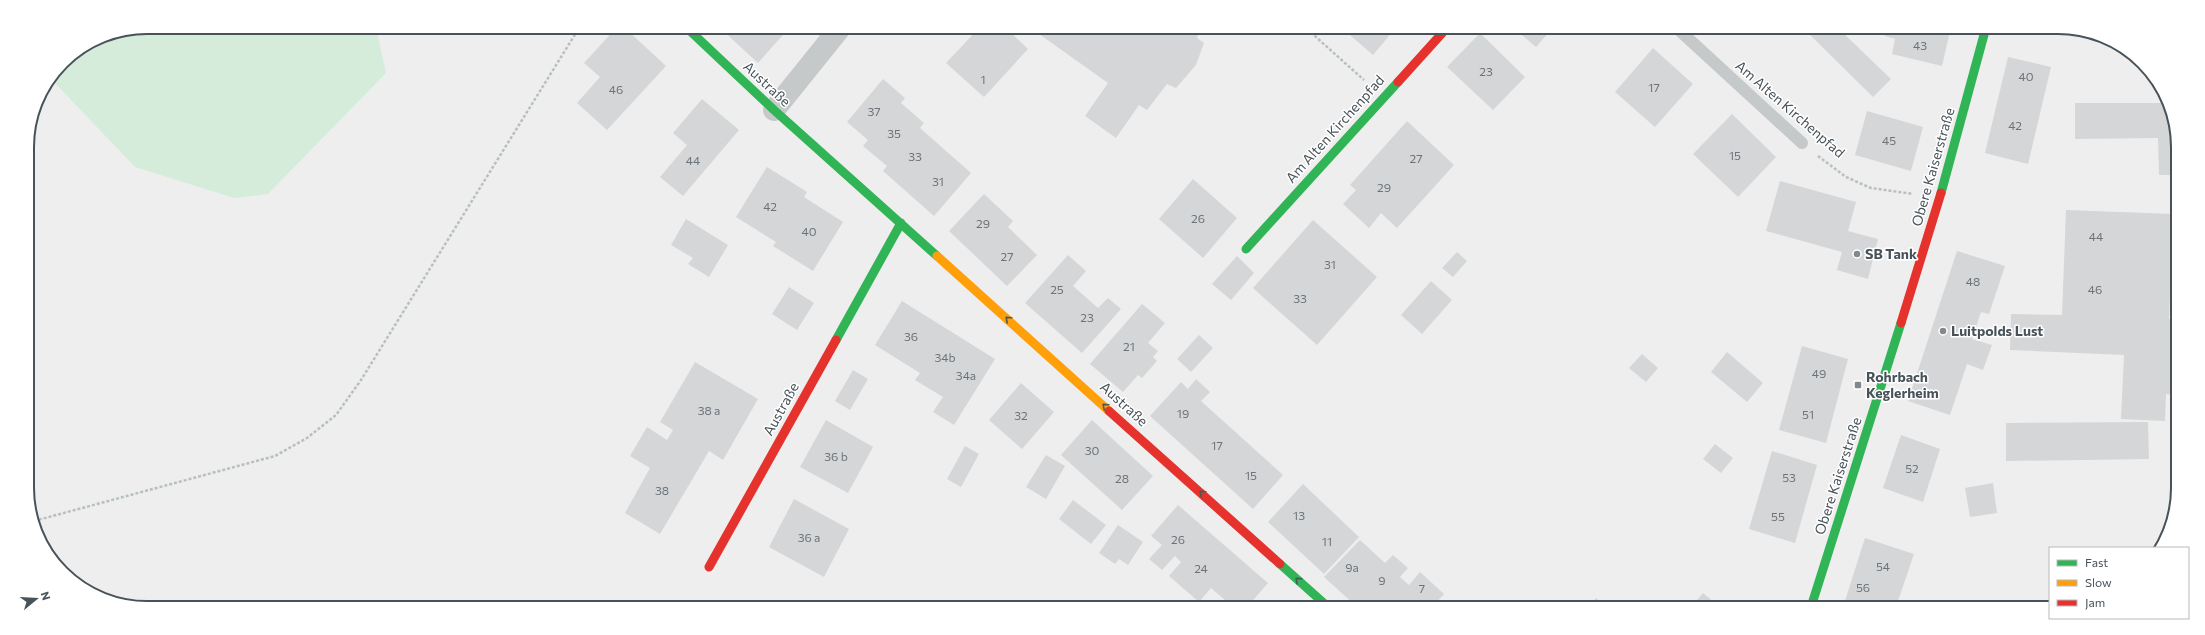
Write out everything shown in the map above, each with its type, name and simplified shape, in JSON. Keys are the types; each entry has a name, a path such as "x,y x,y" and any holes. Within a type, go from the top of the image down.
{"street":[{"name":"Austraße","path":"693,34 774,110 1321,601"},
{"path":"774,110 835,34"},
{"name":"Am Alten Kirchenpfad","path":"1246,249 1441,34"},
{"name":"Obere Kaiserstraße","path":"1813,601 1940,198 1984,34"},
{"name":"Austraße","path":"709,567 901,223"}],"lane":[{"name":"Am Alten Kirchenpfad","path":"1683,34 1802,143"}],"path":[{"path":"39,520 275,456 307,438 336,415 361,380 575,34"},
{"path":"1313,34 1384,98"},
{"name":"Am Alten Kirchenpfad","path":"1802,143 1846,177 1871,188 1940,198"}],"green space":[{"path":"147,34 378,34 386,73 268,194 234,198 135,167 54,82 73,62 91,49 118,38"}],"building":[{"path":"611,34 631,34 666,66 607,130 577,103 600,77 584,63"},
{"path":"727,34 784,34 758,63"},
{"path":"973,34 1012,34 1028,49 984,97 946,63"},
{"path":"1039,34 1198,34 1197,38 1204,43 1196,65 1176,88 1167,84 1147,110 1139,105 1116,138 1085,116 1108,83"},
{"path":"1349,34 1391,34 1373,55"},
{"path":"1479,34 1481,34 1525,77 1493,110 1447,67"},
{"path":"1521,34 1547,34 1536,47"},
{"path":"1809,34 1844,34 1891,79 1873,97"},
{"path":"1885,34 1949,34 1942,66 1892,54 1895,39 1885,36"},
{"path":"1653,48 1693,84 1655,127 1615,92"},
{"path":"2008,57 2051,67 2028,164 1985,153"},
{"path":"883,79 905,98 901,103 924,123 920,128 971,173 934,216 883,171 887,166 863,146 868,140 847,122"},
{"path":"702,99 739,130 683,196 660,177 687,145 673,133"},
{"path":"2075,103 2162,103 2169,125 2171,175 2159,175 2158,138 2075,139"},
{"path":"1867,111 1923,127 1911,171 1855,155"},
{"path":"1732,114 1776,157 1738,197 1693,154"},
{"path":"1407,121 1454,165 1397,228 1381,213 1369,228 1343,204 1356,190 1350,185"},
{"path":"767,167 807,192 804,197 843,222 813,271 773,246 776,242 736,217"},
{"path":"1193,179 1237,218 1203,258 1159,219"},
{"path":"1780,181 1856,202 1848,231 1878,239 1868,279 1837,270 1842,252 1766,231"},
{"path":"984,194 1013,221 1008,227 1037,255 1007,286 949,231"},
{"path":"2066,210 2171,214 2169,319 2171,319 2171,395 2166,394 2165,421 2121,419 2124,355 2010,350 2011,314 2062,315"},
{"path":"686,219 728,245 709,277 688,264 693,258 671,245"},
{"path":"1313,220 1377,277 1317,345 1253,288"},
{"path":"1957,251 2005,266 1989,314 1981,312 1972,339 1992,345 1983,370 1967,364 1950,415 1908,401"},
{"path":"1457,252 1467,261 1453,277 1442,268"},
{"path":"1068,255 1086,271 1073,286 1098,308 1108,298 1121,309 1082,353 1025,303"},
{"path":"1237,256 1254,273 1231,300 1212,284"},
{"path":"1431,281 1452,300 1422,334 1401,315"},
{"path":"789,287 814,303 797,330 772,314"},
{"path":"902,301 995,359 954,425 933,412 943,397 915,380 920,373 875,345"},
{"path":"1142,304 1165,323 1148,343 1158,351 1153,357 1157,361 1142,378 1138,375 1123,392 1090,364"},
{"path":"1199,335 1213,348 1191,372 1177,359"},
{"path":"1802,346 1848,359 1826,443 1779,430"},
{"path":"1727,352 1763,383 1747,402 1711,372"},
{"path":"1642,354 1658,368 1646,382 1629,368"},
{"path":"695,362 758,399 723,460 709,451 660,534 625,513 650,468 630,456 647,427 667,440 673,430 660,422"},
{"path":"853,370 868,379 850,410 835,401"},
{"path":"1196,379 1210,392 1201,401 1283,475 1253,509 1150,416 1181,382 1188,389"},
{"path":"1021,383 1054,412 1022,449 989,420"},
{"path":"826,420 873,447 848,493 800,467"},
{"path":"1092,420 1153,476 1122,510 1061,455"},
{"path":"2148,422 2149,459 2006,461 2006,423"},
{"path":"1901,435 1940,449 1923,502 1883,488"},
{"path":"1715,444 1733,458 1721,473 1703,459"},
{"path":"965,446 979,454 961,487 947,479"},
{"path":"1772,451 1817,465 1795,543 1749,529"},
{"path":"1046,455 1065,466 1046,499 1026,487"},
{"path":"1993,483 1997,513 1970,517 1965,488"},
{"path":"1303,484 1359,537 1324,574 1268,522"},
{"path":"794,499 849,529 824,577 769,547"},
{"path":"1073,500 1106,525 1091,544 1059,519"},
{"path":"1178,505 1268,583 1252,601 1226,601 1211,588 1200,601 1198,601 1169,576 1181,562 1175,556 1162,570 1149,559 1162,545 1151,536"},
{"path":"1118,525 1143,542 1128,565 1119,559 1115,564 1099,553"},
{"path":"1865,538 1914,554 1898,601 1845,601"},
{"path":"1360,540 1385,563 1393,555 1408,568 1400,577 1409,585 1420,572 1444,594 1438,601 1350,601 1324,577"},
{"path":"1703,593 1713,601 1696,601"}],"traffic: fast":[{"path":"693,34 774,110 937,256"},
{"path":"1941,193 1984,34"},
{"path":"1246,249 1398,82"},
{"path":"836,340 901,223"},
{"path":"1813,601 1901,323"},
{"path":"1280,564 1321,601"}],"traffic: slow":[{"path":"937,256 1109,411"}],"traffic: jam":[{"path":"1398,82 1441,34"},
{"path":"1901,323 1941,193"},
{"path":"709,567 836,340"},
{"path":"1109,411 1280,564"}],"place":[{"name":"SB Tank","path":"1857,254"},
{"name":"Luitpolds Lust","path":"1943,331"},
{"name":"Rohrbach Keglerheim","path":"1858,385"}]}
